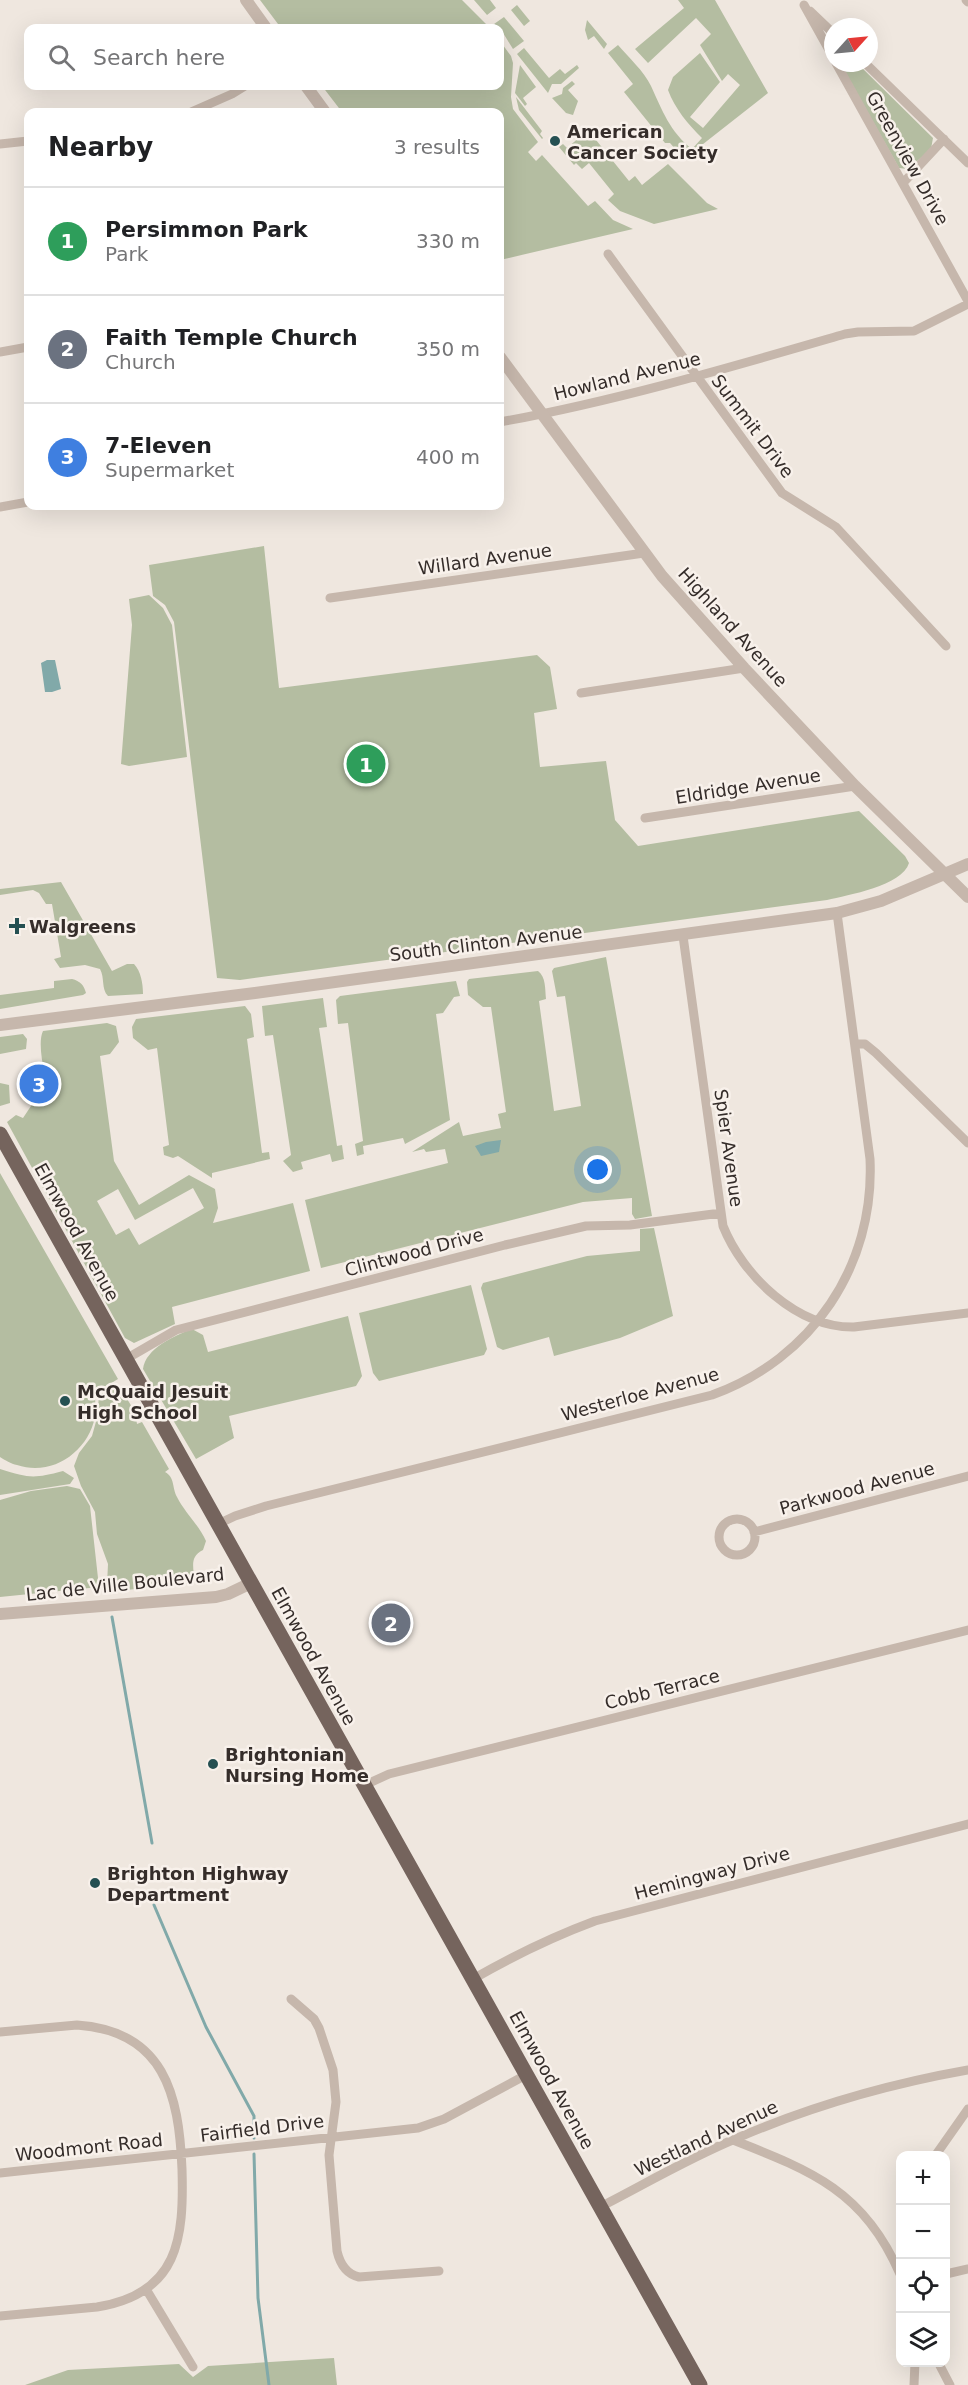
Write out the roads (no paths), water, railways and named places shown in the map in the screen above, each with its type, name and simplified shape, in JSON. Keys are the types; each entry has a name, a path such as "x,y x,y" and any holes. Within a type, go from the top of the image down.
{"main road":[{"name":"Elmwood Avenue","path":"0,1134 700,2385"}],"street":[{"path":"246,0 263,24"},
{"path":"802,2 824,24"},
{"path":"802,2 824,41"},
{"name":"Greenview Drive","path":"841,72 968,302"},
{"path":"874,72 968,163"},
{"path":"200,108 238,90"},
{"path":"309,90 322,108"},
{"path":"903,183 944,139"},
{"path":"0,144 24,141"},
{"name":"Summit Drive","path":"608,255 782,493 836,527 946,646"},
{"name":"Howland Avenue","path":"504,421 696,376 845,334 914,331 968,302"},
{"path":"0,352 24,348"},
{"name":"Highland Avenue","path":"504,362 644,553 744,668 855,786 968,897"},
{"path":"0,507 24,503"},
{"name":"Willard Avenue","path":"330,598 644,553"},
{"path":"581,693 744,668"},
{"name":"Eldridge Avenue","path":"645,819 855,786"},
{"name":"South Clinton Avenue","path":"0,1025 837,914 880,901 968,864"},
{"name":"Westerloe Avenue","path":"218,1524 266,1506 718,1393 782,1357 819,1321 836,1297 852,1262 861,1236 871,1192 870,1159 856,1044 837,914"},
{"name":"Spier Avenue","path":"683,936 723,1226 729,1242 746,1267 796,1311 809,1319 854,1327 968,1313"},
{"path":"856,1044 865,1044 876,1053 968,1143"},
{"name":"Clintwood Drive","path":"126,1359 176,1330 505,1245 586,1226 630,1225 721,1213"},
{"name":"Parkwood Avenue","path":"754,1532 968,1476"},
{"name":"Lac de Ville Boulevard","path":"0,1614 222,1596 251,1583"},
{"name":"Cobb Terrace","path":"365,1785 401,1771 968,1630"},
{"name":"Hemingway Drive","path":"473,1980 554,1936 595,1921 968,1824"},
{"path":"291,1999 314,2019 333,2070 336,2102 329,2155 337,2250 342,2266 351,2274 359,2277 439,2271"},
{"name":"Fairfield Drive","path":"0,2032 77,2025 104,2029 129,2039 149,2055 171,2091 178,2117 181,2154 402,2130 430,2124 462,2110 526,2075"},
{"name":"Westland Avenue","path":"600,2207 733,2140 811,2110 968,2070"},
{"path":"938,2151 968,2109"},
{"path":"733,2140 803,2168 840,2192 874,2226 896,2265"},
{"path":"0,2316 111,2305 129,2299 146,2289 161,2275 178,2243 183,2202 181,2154"},
{"name":"Woodmont Road","path":"0,2173 181,2154"},
{"path":"950,2273 968,2269"},
{"path":"146,2289 193,2367"},
{"path":"914,2385 915,2367"},
{"path":"941,2367 950,2385"}],"water":[{"path":"55,660 61,689 52,692 45,692 41,663"},
{"path":"501,1140 499,1152 481,1156 475,1146 486,1142"}],"waterway":[{"path":"112,1617 152,1843"},
{"path":"154,1905 206,2027 254,2116 254,2138"},
{"path":"254,2154 258,2298 269,2385"}],"place":[{"name":"American Cancer Society","path":"555,141"},
{"name":"Persimmon Park","path":"366,764"},
{"name":"Walgreens","path":"17,926"},
{"name":"7-Eleven","path":"39,1084"},
{"name":"McQuaid Jesuit High School","path":"65,1401"},
{"name":"Faith Temple Church","path":"391,1623"},
{"name":"Brightonian Nursing Home","path":"213,1764"},
{"name":"Brighton Highway Department","path":"95,1883"}]}
